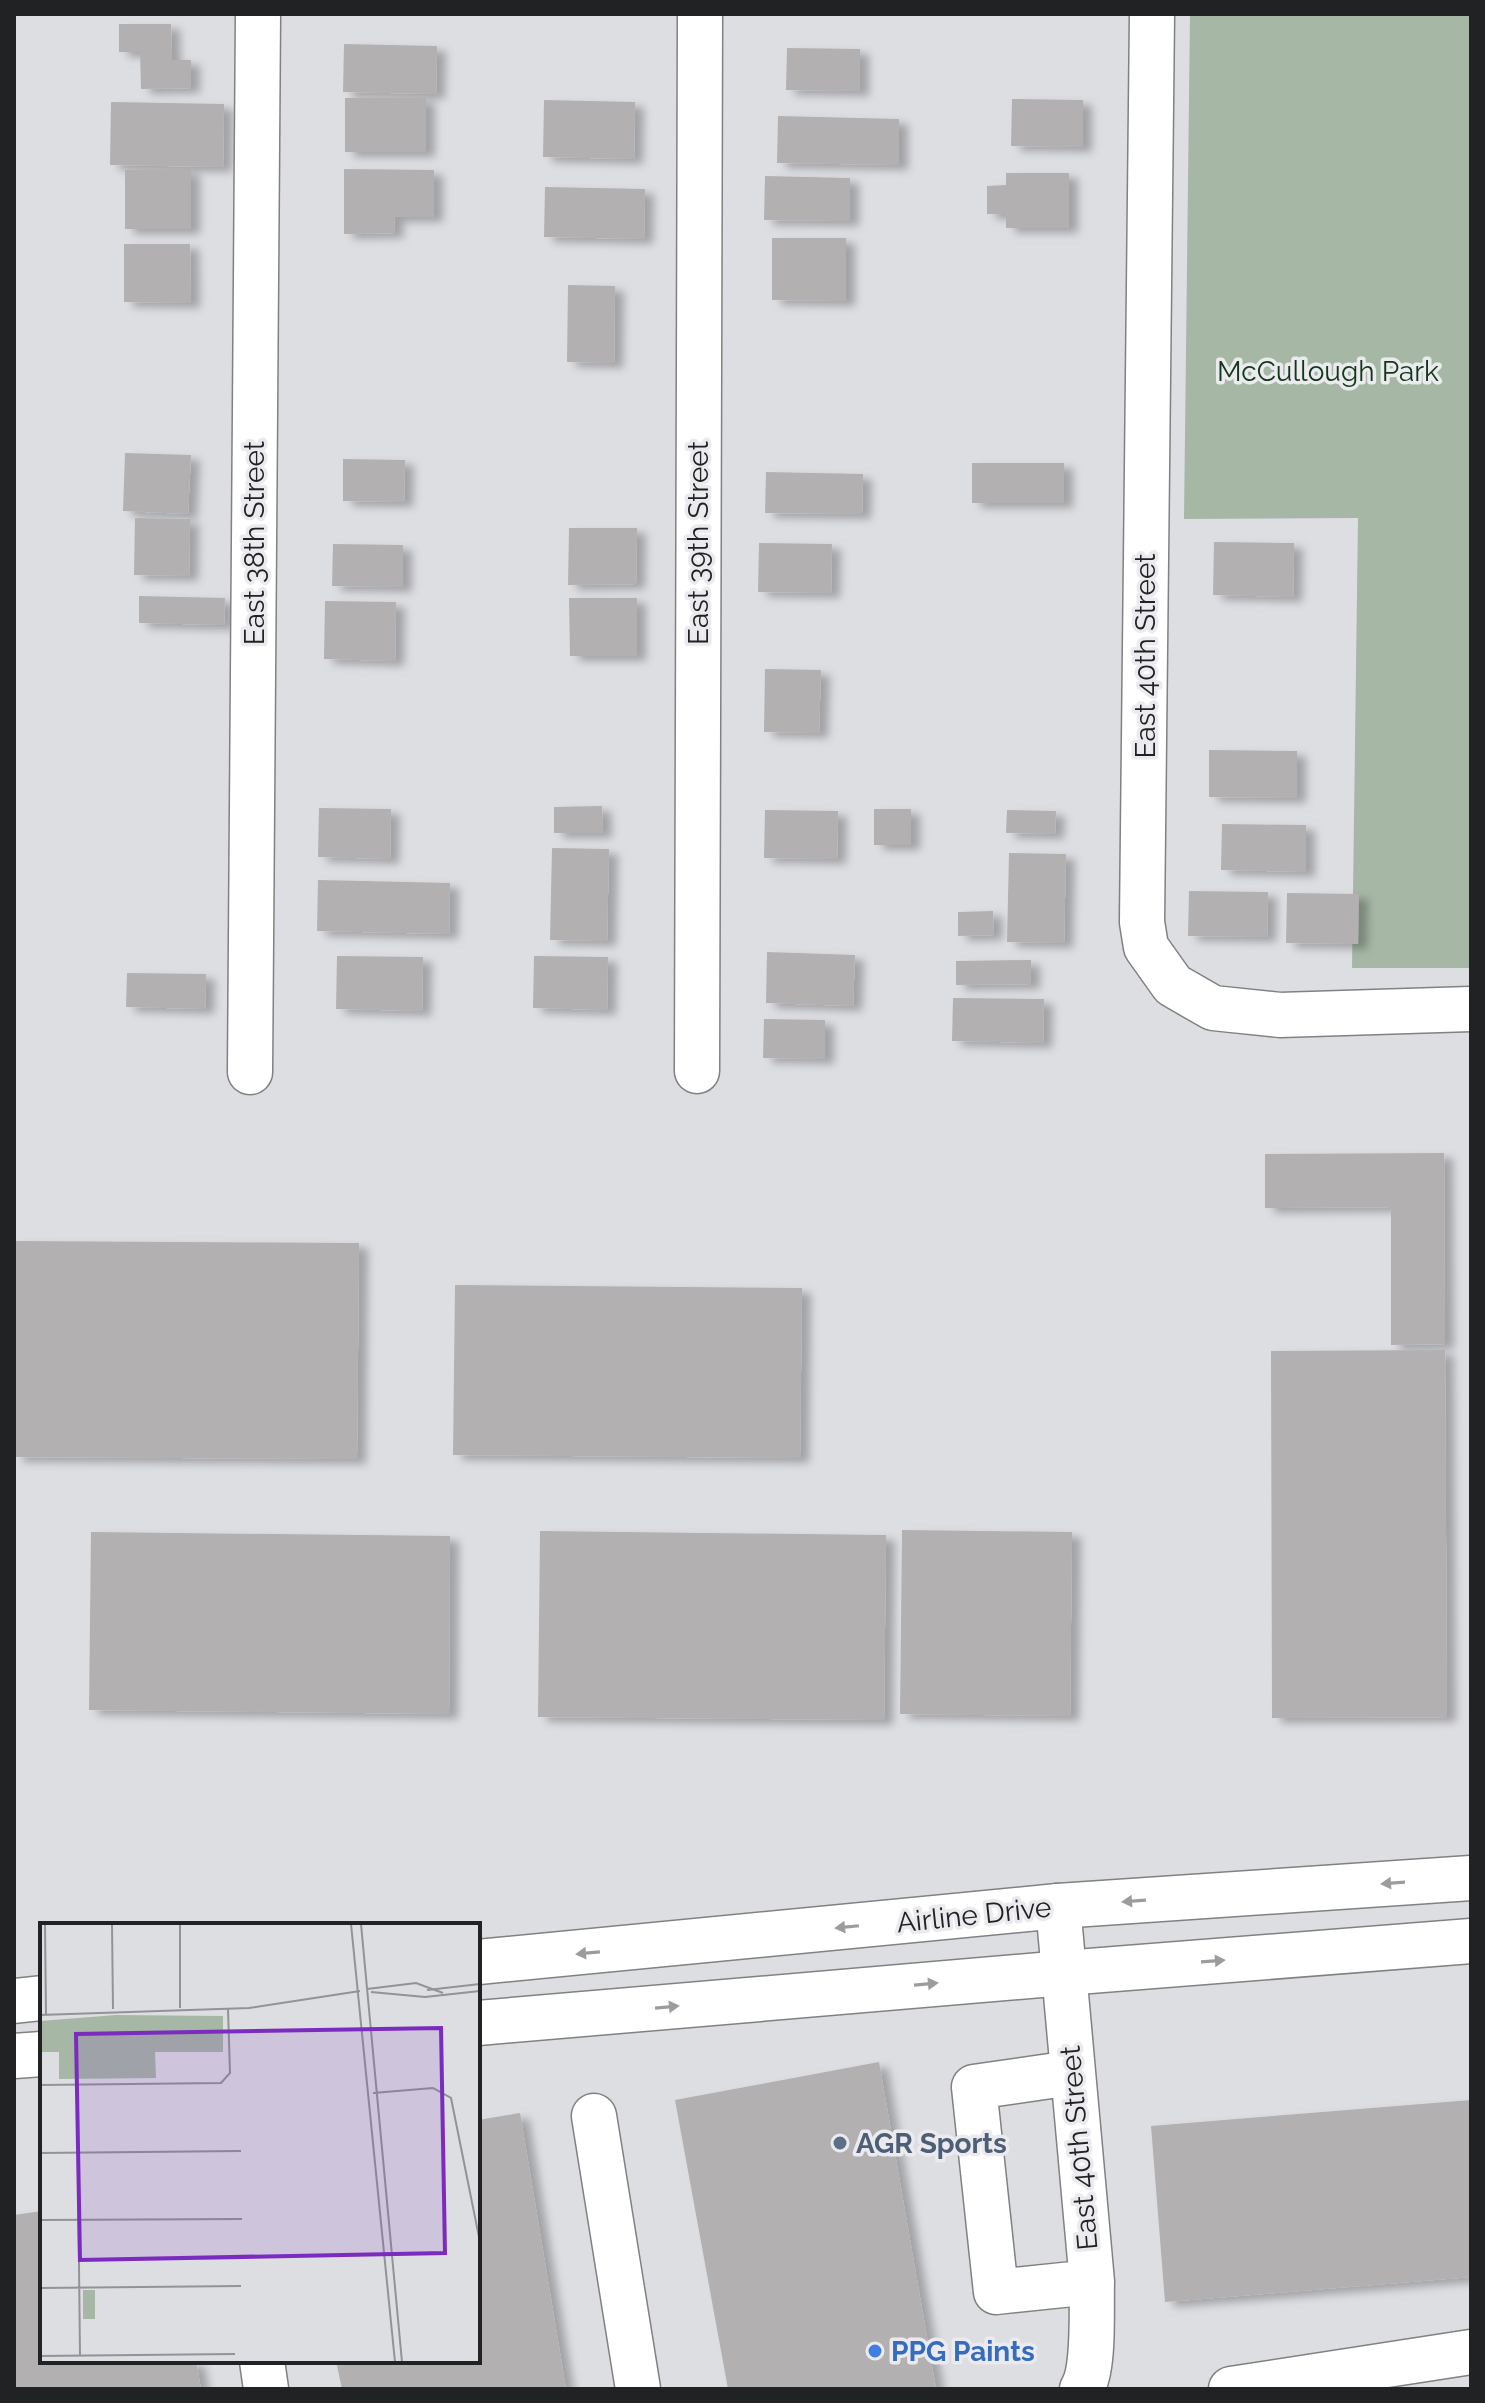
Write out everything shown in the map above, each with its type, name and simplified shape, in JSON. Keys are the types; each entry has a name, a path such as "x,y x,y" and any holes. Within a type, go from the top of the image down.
{"street":[{"name":"East 38th Street","path":"250,1072 258,14"},
{"name":"East 39th Street","path":"697,1071 700,14"},
{"name":"East 40th Street","path":"1152,14 1142,922 1146,947 1173,985 1213,1008 1280,1015 1471,1009"},
{"name":"Airline Drive","path":"480,1962 1058,1906 1471,1878"},
{"name":"East 40th Street","path":"1058,1906 1092,2282 1090,2344 1094,2386"},
{"path":"480,2023 1471,1941"},
{"path":"14,2001 40,1998"},
{"path":"14,2056 40,2054"},
{"path":"1071,2073 974,2087 996,2292 1092,2282"},
{"path":"594,2116 638,2389"},
{"path":"1244,2388 1471,2352"},
{"path":"262,2363 266,2389"}],"green space":[{"name":"McCullough Park","path":"1190,14 1471,14 1471,968 1352,968 1358,518 1184,519"}],"building":[{"path":"119,24 171,24 172,60 191,60 191,88 141,89 140,52 119,52"},
{"path":"344,44 437,46 436,94 343,92"},
{"path":"787,48 860,49 860,91 786,90"},
{"path":"345,98 426,98 426,152 345,152"},
{"path":"1012,99 1083,100 1083,147 1011,146"},
{"path":"544,100 635,102 634,159 543,157"},
{"path":"111,102 224,104 223,167 110,165"},
{"path":"778,116 899,119 899,165 777,163"},
{"path":"344,169 434,170 434,217 394,217 395,233 344,234"},
{"path":"125,170 191,170 191,229 125,229"},
{"path":"1006,173 1069,173 1069,228 1006,228 1006,214 987,214 987,186 1006,185"},
{"path":"765,176 850,178 850,221 764,220"},
{"path":"545,187 645,189 644,239 544,237"},
{"path":"772,238 846,238 846,301 772,300"},
{"path":"124,244 190,244 191,303 124,302"},
{"path":"568,285 615,286 614,363 567,362"},
{"path":"125,453 191,455 188,514 123,511"},
{"path":"343,459 405,460 404,502 343,501"},
{"path":"972,463 1064,463 1064,503 972,503"},
{"path":"766,472 863,474 862,514 765,513"},
{"path":"135,518 190,519 189,576 134,575"},
{"path":"569,528 637,528 636,584 568,585"},
{"path":"1214,542 1294,543 1293,597 1213,595"},
{"path":"759,543 832,544 831,593 758,592"},
{"path":"333,544 403,545 403,587 332,586"},
{"path":"139,596 225,598 224,625 139,623"},
{"path":"569,598 637,598 637,656 570,656"},
{"path":"325,601 396,602 395,661 324,659"},
{"path":"765,669 821,670 819,733 764,732"},
{"path":"1209,750 1297,751 1297,798 1209,797"},
{"path":"602,806 603,833 554,833 554,807"},
{"path":"319,808 391,809 390,859 318,857"},
{"path":"874,809 911,809 911,845 874,845"},
{"path":"765,810 838,811 837,859 764,858"},
{"path":"1007,810 1056,811 1055,834 1006,833"},
{"path":"1222,824 1306,825 1306,872 1221,870"},
{"path":"552,848 609,849 607,941 550,940"},
{"path":"1009,853 1066,854 1064,943 1007,942"},
{"path":"318,880 450,883 449,934 317,931"},
{"path":"1189,891 1268,892 1267,937 1188,936"},
{"path":"1287,893 1359,894 1358,944 1286,943"},
{"path":"993,911 994,935 958,936 958,912"},
{"path":"767,952 855,955 853,1006 766,1003"},
{"path":"337,956 423,957 422,1011 336,1009"},
{"path":"534,956 608,957 607,1010 533,1008"},
{"path":"1031,960 1031,984 956,985 956,961"},
{"path":"127,973 206,974 205,1009 126,1007"},
{"path":"953,998 1044,999 1043,1043 952,1041"},
{"path":"764,1019 825,1020 825,1059 763,1058"},
{"path":"1444,1153 1445,1344 1391,1345 1391,1207 1265,1208 1265,1154"},
{"path":"14,1241 359,1243 357,1459 14,1457"},
{"path":"455,1285 802,1288 800,1458 453,1455"},
{"path":"1445,1350 1447,1717 1272,1718 1271,1351"},
{"path":"902,1530 1072,1532 1070,1716 900,1714"},
{"path":"540,1531 886,1535 884,1720 538,1717"},
{"path":"91,1532 450,1536 449,1714 89,1710"},
{"path":"879,2062 936,2389 728,2389 675,2100"},
{"path":"1471,2100 1471,2277 1165,2302 1151,2126"},
{"path":"520,2113 566,2389 342,2389 336,2363 480,2363 480,2120"},
{"path":"40,2211 40,2363 196,2363 201,2389 14,2389 14,2215"}],"place":[{"name":"AGR Sports","path":"840,2143"},
{"name":"PPG Paints","path":"875,2351"}]}
